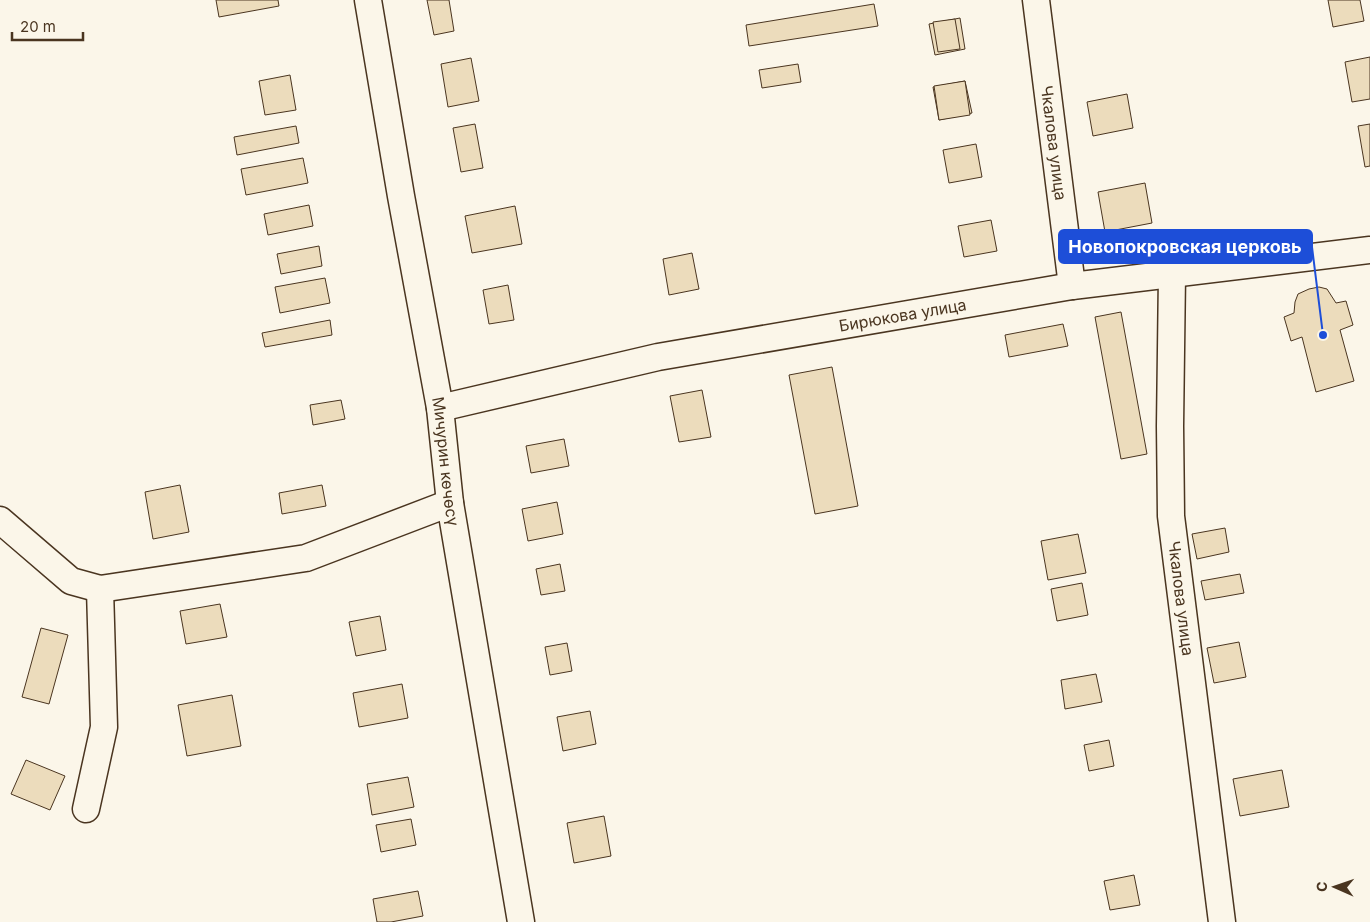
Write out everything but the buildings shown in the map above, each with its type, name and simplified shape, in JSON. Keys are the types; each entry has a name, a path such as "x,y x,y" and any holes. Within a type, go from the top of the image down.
{"street":[{"name":"Мичурин көчөсү","path":"368,0 401,196 440,408 450,503 521,922"},
{"name":"Чкалова улица","path":"1036,0 1072,286"},
{"name":"Бирюкова улица","path":"440,408 658,357 1072,286 1370,250"},
{"name":"Чкалова улица","path":"1172,274 1170,516 1222,922"},
{"path":"0,520 71,581 100,588 306,558 450,503"},
{"path":"86,809 104,728 100,588"}],"place":[{"name":"Новопокровская церковь","path":"1323,335"}]}
